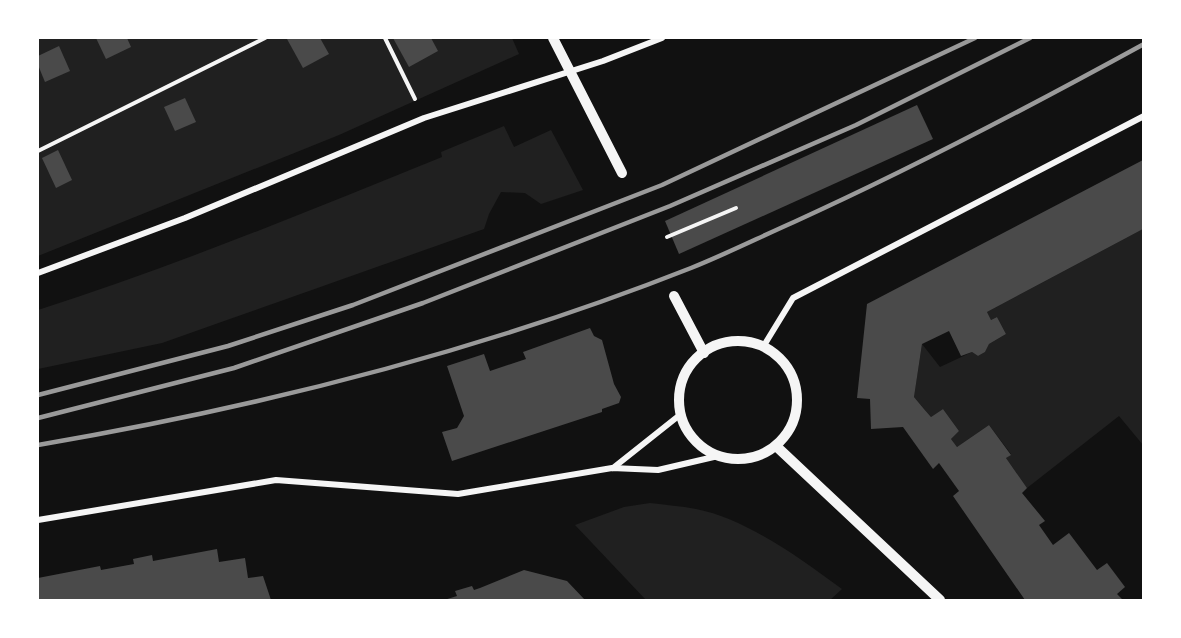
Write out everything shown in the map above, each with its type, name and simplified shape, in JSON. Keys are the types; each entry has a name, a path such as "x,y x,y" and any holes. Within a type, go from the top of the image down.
{"street":[{"path":"553,38 622,173"},
{"path":"38,273 185,218 424,118 570,72 662,38"},
{"path":"763,347 793,298 1143,116"},
{"path":"674,296 704,352"},
{"path":"749,342 763,347 780,358 792,374 797,393 796,413 789,431 776,446 758,456 738,460 718,456 701,446 688,432 681,414 679,397 683,380 691,365 704,352 718,345 749,342"},
{"path":"612,468 681,414"},
{"path":"776,446 940,600"},
{"path":"38,520 276,480 458,494 612,468 658,470 718,456"}],"path":[{"path":"38,151 265,38"},
{"path":"386,38 407,83"},
{"path":"667,237 736,208"}],"shaded area":[{"path":"38,38 512,38 519,54 339,135 38,256"},
{"path":"504,126 514,147 551,130 583,190 541,204 525,193 501,192 484,229 162,343 38,369 38,310 140,275 292,218 442,157 441,152"},
{"path":"1143,229 1143,445 1119,416 1027,488 1006,458 1011,454 989,425 957,447 951,439 959,431 943,409 931,417 914,397 922,344 940,367 972,352 978,356 985,352 989,344 1006,334 997,317 991,320 987,312"},
{"path":"650,503 696,509 735,522 773,541 842,589 830,600 646,600 575,525 624,507"}],"building":[{"path":"96,38 127,38 131,47 106,59"},
{"path":"320,38 329,54 303,68 287,39"},
{"path":"393,38 431,38 438,51 409,67"},
{"path":"59,46 70,71 45,82 38,65 38,56"},
{"path":"185,98 196,122 175,131 164,107"},
{"path":"917,105 933,139 679,254 665,221"},
{"path":"58,150 72,180 56,188 42,158"},
{"path":"1143,160 1143,229 987,312 991,320 997,317 1006,334 989,344 985,352 978,356 972,352 961,356 949,331 922,344 914,397 924,409 931,417 943,409 959,431 951,439 957,447 989,425 1011,455 1006,458 1027,488 1022,493 1045,521 1039,525 1053,545 1069,533 1097,570 1107,563 1125,587 1117,594 1123,600 1025,600 953,496 959,491 939,463 933,469 903,427 871,429 870,399 857,398 867,304"},
{"path":"590,328 594,336 602,340 614,384 621,397 619,403 602,409 602,412 452,461 442,432 457,428 464,416 447,366 484,354 490,371 526,359 523,352"},
{"path":"217,549 219,562 245,558 248,578 263,576 271,600 38,600 38,578 100,566 101,570 134,564 133,559 152,555 153,561"},
{"path":"524,570 567,581 585,600 444,600 457,596 455,591 472,586 474,590"}],"railway":[{"path":"38,395 228,346 353,305 662,185 975,38"},
{"path":"38,418 234,368 423,303 670,206 856,125 1030,38"},
{"path":"38,445 121,430 287,394 451,350 612,298 704,263 883,180 1058,91 1144,44"}]}
